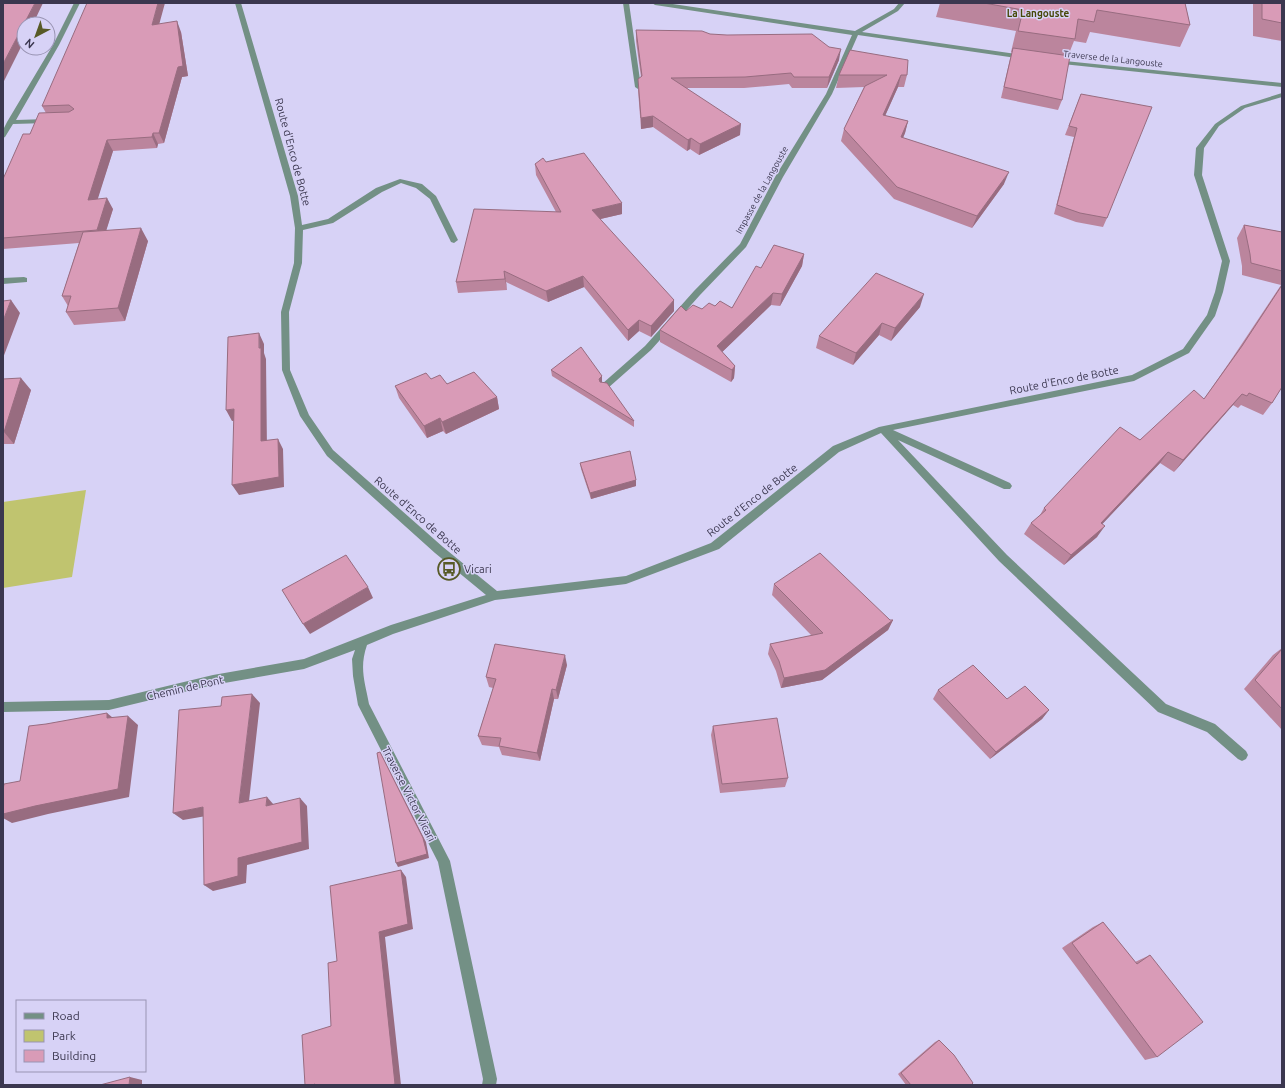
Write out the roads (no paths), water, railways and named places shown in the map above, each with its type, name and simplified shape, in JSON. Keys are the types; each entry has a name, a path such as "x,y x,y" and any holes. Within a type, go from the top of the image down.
{"street":[{"path":"3,136 56,45 77,3"},
{"name":"Route d'Enco de Botte","path":"238,3 294,196 300,228 298,263 285,312 286,370 305,416 330,453 439,550 495,596 626,580 715,546 836,449 882,429 1134,378 1186,351 1211,316 1219,292 1226,261 1198,175 1200,148 1217,125 1243,107 1282,95"},
{"path":"626,3 638,88"},
{"path":"655,3 856,34 1032,58"},
{"path":"856,34 896,10 902,3"},
{"name":"Impasse de la Langouste","path":"605,386 648,348 697,293 743,245 779,177 829,94 856,34"},
{"name":"Traverse de la Langouste","path":"1047,60 1282,85"},
{"path":"10,122 54,120"},
{"path":"300,228 330,221 379,190 400,181 419,186 433,198 454,240"},
{"path":"3,281 24,280"},
{"path":"882,429 1006,486"},
{"path":"882,429 1003,558 1162,708 1212,728 1242,755"},
{"path":"363,642 391,630 495,596"},
{"name":"Chemin de Pont","path":"3,707 109,705 213,680 304,664 363,642"},
{"name":"Traverse Victor Vicari","path":"363,642 358,659 358,676 364,705 444,861 490,1079 489,1085"}],"place":[{"name":"Vicari","path":"449,569"}],"district":[{"name":"La Langouste","path":"1038,13"}]}
